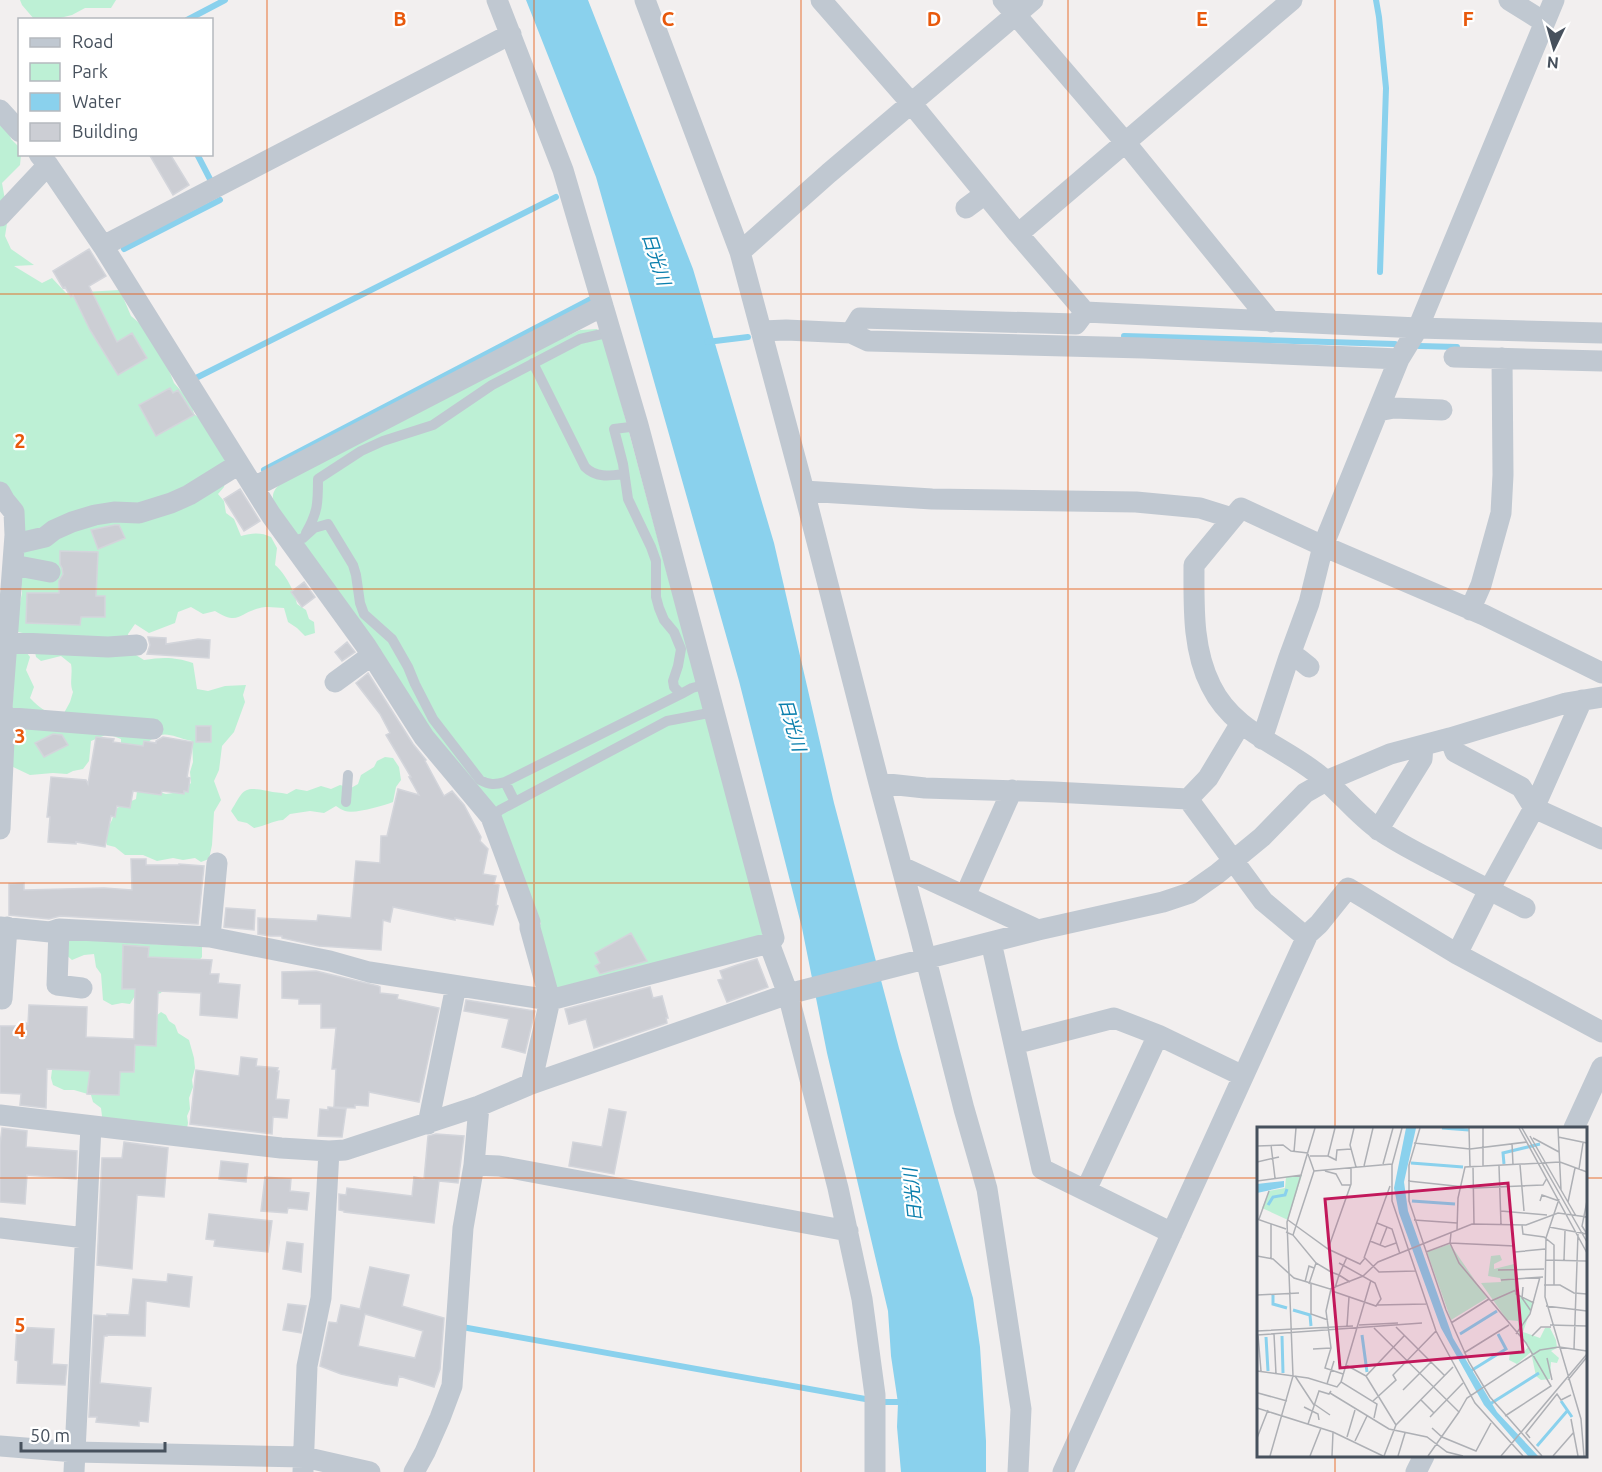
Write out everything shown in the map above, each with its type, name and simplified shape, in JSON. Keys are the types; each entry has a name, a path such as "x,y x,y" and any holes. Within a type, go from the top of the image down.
{"street":[{"path":"2,999 3,927 50,932 59,929 210,937 330,961 369,972 550,1000 769,943 774,938 611,332 563,170 497,0"},
{"path":"645,0 740,252 964,1109 987,1189 1021,1409 1018,1472"},
{"path":"821,0 911,103 1085,312 1418,328 1602,333"},
{"path":"740,252 911,103 1009,7 1033,0"},
{"path":"1018,234 1292,0"},
{"path":"1509,0 1544,22"},
{"path":"1262,739 1309,603 1323,546 1399,359 1418,328 1554,0"},
{"path":"1009,7 1125,142 1271,321"},
{"path":"103,246 511,34"},
{"path":"0,110 18,130"},
{"path":"0,216 43,160 103,246 271,515 297,540 424,737 491,818 530,922 550,1000 531,1084"},
{"path":"966,208 985,194"},
{"path":"254,487 504,367 603,306"},
{"path":"851,333 860,318 1076,324 1085,312"},
{"path":"760,330 851,333 868,341 1143,348 1399,359"},
{"path":"1454,357 1602,361"},
{"path":"1470,610 1481,585 1501,513 1502,358"},
{"path":"1378,411 1394,408 1442,410"},
{"path":"15,543 45,537 72,522 95,515 114,512 139,513 171,503 189,495 239,464"},
{"path":"804,491 932,499 1136,502 1200,508 1232,518"},
{"path":"0,492 14,512 15,543 4,642 0,829"},
{"path":"1524,908 1415,852 1378,830 1326,781 1295,757 1254,734 1230,713 1211,686 1200,656 1194,618 1194,565 1241,508 1470,610 1602,673"},
{"path":"13,565 50,572"},
{"path":"4,642 108,647 137,645"},
{"path":"1290,654 1309,667"},
{"path":"335,682 372,655"},
{"path":"0,1114 280,1149 345,1150 428,1124 531,1084 788,994 1038,930 1163,902 1190,893 1262,837 1305,793 1326,781 1390,754 1566,702 1592,699"},
{"path":"1457,954 1592,699"},
{"path":"3,718 153,729"},
{"path":"1188,800 1208,778 1241,723"},
{"path":"1449,738 1455,752 1521,788 1534,808 1602,839"},
{"path":"1378,830 1422,759 1423,745"},
{"path":"879,783 925,788 1012,790 1188,800"},
{"path":"965,896 1012,790"},
{"path":"1188,800 1263,901 1301,933 1308,934"},
{"path":"210,937 217,863"},
{"path":"902,867 1038,930"},
{"path":"1063,1472 1308,934 1348,888 1457,954 1602,1032"},
{"path":"59,929 57,985 82,988"},
{"path":"991,942 1042,1169 1172,1233"},
{"path":"769,943 788,994 838,1188 862,1299 875,1395 875,1472"},
{"path":"428,1124 456,986"},
{"path":"1014,1044 1113,1018 1158,1035 1243,1076"},
{"path":"1086,1190 1158,1035"},
{"path":"1574,1127 1602,1067"},
{"path":"414,1472 429,1444 452,1386 463,1228 474,1165 479,1106"},
{"path":"74,1462 91,1126"},
{"path":"304,1464 307,1366 321,1298 329,1151"},
{"path":"474,1165 499,1166 848,1231"},
{"path":"0,1228 85,1238"},
{"path":"0,1446 74,1462 304,1464 370,1472"},
{"path":"1416,1472 1423,1457"}],"lane":[{"path":"297,540 315,518 318,479 383,441 433,424 492,385 504,367 533,363 580,339 611,332"},
{"path":"533,363 585,467 600,476 624,474"},
{"path":"638,426 614,429 628,499 656,561 656,595 659,609 664,620 674,632 681,649 673,681 674,687 681,693"},
{"path":"297,540 314,528 328,524 353,565 364,614 392,639 433,719 480,780 492,785 505,782 681,693 706,684"},
{"path":"491,818 500,810 668,721 714,712"},
{"path":"585,742 594,760"},
{"path":"346,801 348,775"},
{"path":"505,782 515,802"}],"green space":[{"path":"20,0 116,0 111,8 85,8 60,18 33,18"},
{"path":"0,119 6,122 11,139 18,146 18,156 21,156 20,165 2,183 8,217 5,236 11,249 34,265 14,266 42,283 52,278 66,293 120,290 131,316 150,332 174,383 191,402 194,414 203,421 228,463 224,487 218,494 224,501 226,513 234,519 241,536 264,534 271,537 277,548 275,565 289,583 297,604 306,610 309,619 314,622 315,633 305,636 288,622 284,608 263,607 239,617 229,618 215,611 203,614 191,607 178,612 175,623 149,633 135,624 128,634 131,652 144,660 169,658 193,663 197,689 208,691 225,686 246,685 243,695 245,702 234,732 222,746 219,770 214,781 221,800 214,812 209,859 201,862 195,858 157,861 143,855 125,855 115,847 107,845 105,837 114,812 136,799 137,791 148,789 166,794 180,792 191,783 192,741 166,734 156,736 144,746 121,746 121,739 108,734 91,741 89,761 83,769 67,774 30,775 11,766 14,649 24,649 30,657 26,670 34,687 30,698 41,708 53,713 64,713 73,692 71,664 61,656 41,661 36,657 32,635 18,632 17,618 22,593 0,484"},
{"path":"597,329 605,343 763,930 762,935 555,993 535,928 541,924 508,840 278,515 273,495 280,484 554,335 563,338 580,330"},
{"path":"385,757 393,758 399,767 401,780 396,787 393,802 356,811 345,811 336,806 324,813 310,811 290,814 283,820 254,828 238,821 231,811 245,791 253,789 287,794 296,789 307,791 321,786 331,789 340,785 351,788 358,784 361,775"},
{"path":"65,939 202,947 202,957 196,964 165,983 161,993 136,994 130,1004 112,1005 103,1000 101,974 96,967 94,954 72,960 65,954"},
{"path":"161,1012 175,1025 178,1033 189,1040 194,1058 193,1087 189,1098 190,1109 187,1116 186,1133 103,1124 101,1108 93,1102 91,1095 74,1090 64,1090 53,1085 52,1070 133,1046"}],"water":[{"name":"日光川","path":"526,0 588,0 693,269 774,543 834,803 899,1048 973,1298 980,1347 986,1472 901,1472 897,1427 898,1403 891,1356 888,1311 827,1053 802,928 739,681 596,177"}],"building":[{"path":"150,156 171,156 189,185 173,195"},
{"path":"89,249 106,276 89,286 117,342 132,333 147,358 118,375 90,330 73,295 71,297 65,287 63,288 53,271"},
{"path":"170,388 173,393 178,390 194,415 156,436 139,405"},
{"path":"240,489 260,521 244,531 224,499"},
{"path":"119,525 125,538 98,549 91,530"},
{"path":"60,551 98,552 96,596 105,596 105,617 81,617 80,625 26,623 27,593 59,593 59,581 63,574"},
{"path":"304,582 315,597 302,607 291,592"},
{"path":"148,637 166,638 166,644 198,639 210,640 209,658 147,654 150,645"},
{"path":"347,642 355,652 342,661 335,652"},
{"path":"368,673 413,744 426,760 444,796 452,791 464,805 481,837 480,841 488,849 483,874 496,876 494,884 499,885 496,905 498,906 493,925 455,918 455,920 393,907 390,922 383,920 381,950 319,946 282,938 282,936 258,934 258,918 317,921 318,915 351,918 356,861 380,863 381,836 387,836 398,789 419,795 386,735 390,733 380,714 356,683"},
{"path":"196,726 211,726 211,742 196,742"},
{"path":"53,734 62,735 68,745 44,757 35,743"},
{"path":"96,737 143,746 144,741 156,743 163,737 193,742 187,777 190,778 188,792 184,791 184,794 162,791 161,795 133,791 130,808 117,806 115,817 111,816 105,847 76,842 76,844 48,842 50,817 47,817 51,777 86,780 88,784"},
{"path":"131,859 146,859 146,865 204,866 198,924 60,916 49,919 9,915 9,884 24,883 24,890 104,888 132,890"},
{"path":"226,908 255,910 254,930 224,927"},
{"path":"631,933 647,961 600,974 595,966 600,963 595,953"},
{"path":"123,945 149,947 148,957 212,960 210,974 219,974 218,983 240,985 237,1018 200,1015 201,993 158,991 156,1046 135,1045 134,1072 120,1072 119,1095 87,1094 90,1071 47,1069 46,1108 20,1105 21,1094 0,1093 0,1026 26,1026 29,1005 87,1007 86,1037 134,1039 135,989 122,989"},
{"path":"757,959 768,987 727,1002 718,980 723,979 720,971"},
{"path":"316,971 378,986 380,993 398,995 397,999 439,1008 419,1102 369,1092 368,1106 334,1107 336,1069 332,1069 336,1028 321,1028 321,1004 299,1004 299,999 282,998 282,972"},
{"path":"650,987 653,998 662,996 668,1018 666,1018 667,1023 594,1048 586,1019 569,1024 565,1009"},
{"path":"466,1000 535,1011 525,1053 502,1047 509,1019 464,1011"},
{"path":"241,1057 257,1059 256,1066 278,1068 276,1099 289,1100 287,1118 273,1117 272,1134 190,1124 196,1070 239,1076"},
{"path":"328,1107 346,1109 342,1137 318,1136 320,1109 328,1110"},
{"path":"609,1109 626,1112 614,1174 569,1166 573,1142 602,1147"},
{"path":"2,1128 27,1131 26,1147 77,1151 76,1179 27,1175 25,1204 0,1202"},
{"path":"436,1134 464,1136 458,1183 439,1181 434,1223 339,1210 339,1194 346,1195 347,1188 412,1196 414,1177 424,1179 428,1136"},
{"path":"124,1142 168,1148 164,1197 137,1195 132,1269 97,1265 102,1158 122,1158"},
{"path":"221,1161 248,1164 246,1182 219,1179"},
{"path":"265,1177 291,1179 290,1191 309,1193 307,1210 288,1208 287,1213 261,1211"},
{"path":"209,1214 272,1221 268,1252 214,1246 215,1240 206,1239"},
{"path":"287,1242 303,1244 301,1272 283,1269"},
{"path":"370,1267 409,1275 402,1306 444,1318 440,1369 434,1387 399,1376 397,1386 385,1384 341,1374 320,1366 329,1322 337,1323 341,1305 360,1309","holes":["365,1314 423,1331 415,1358 358,1346"]},
{"path":"168,1274 192,1277 189,1307 146,1301 145,1336 104,1336 100,1383 151,1388 148,1422 139,1421 139,1426 96,1422 97,1417 89,1417 94,1315 129,1315 133,1279 167,1282"},
{"path":"288,1304 306,1306 301,1333 283,1330"},
{"path":"17,1327 54,1329 52,1364 67,1365 65,1385 17,1383 18,1361 15,1360"}],"waterway":[{"path":"191,18 225,0"},
{"path":"1376,0 1386,88 1380,272"},
{"path":"198,156 212,183"},
{"path":"192,380 556,197"},
{"path":"124,249 220,200"},
{"path":"264,470 593,298"},
{"path":"1124,336 1395,344"},
{"path":"707,342 748,337"},
{"path":"1419,346 1457,347"},
{"path":"462,1327 882,1402 905,1402"}]}
